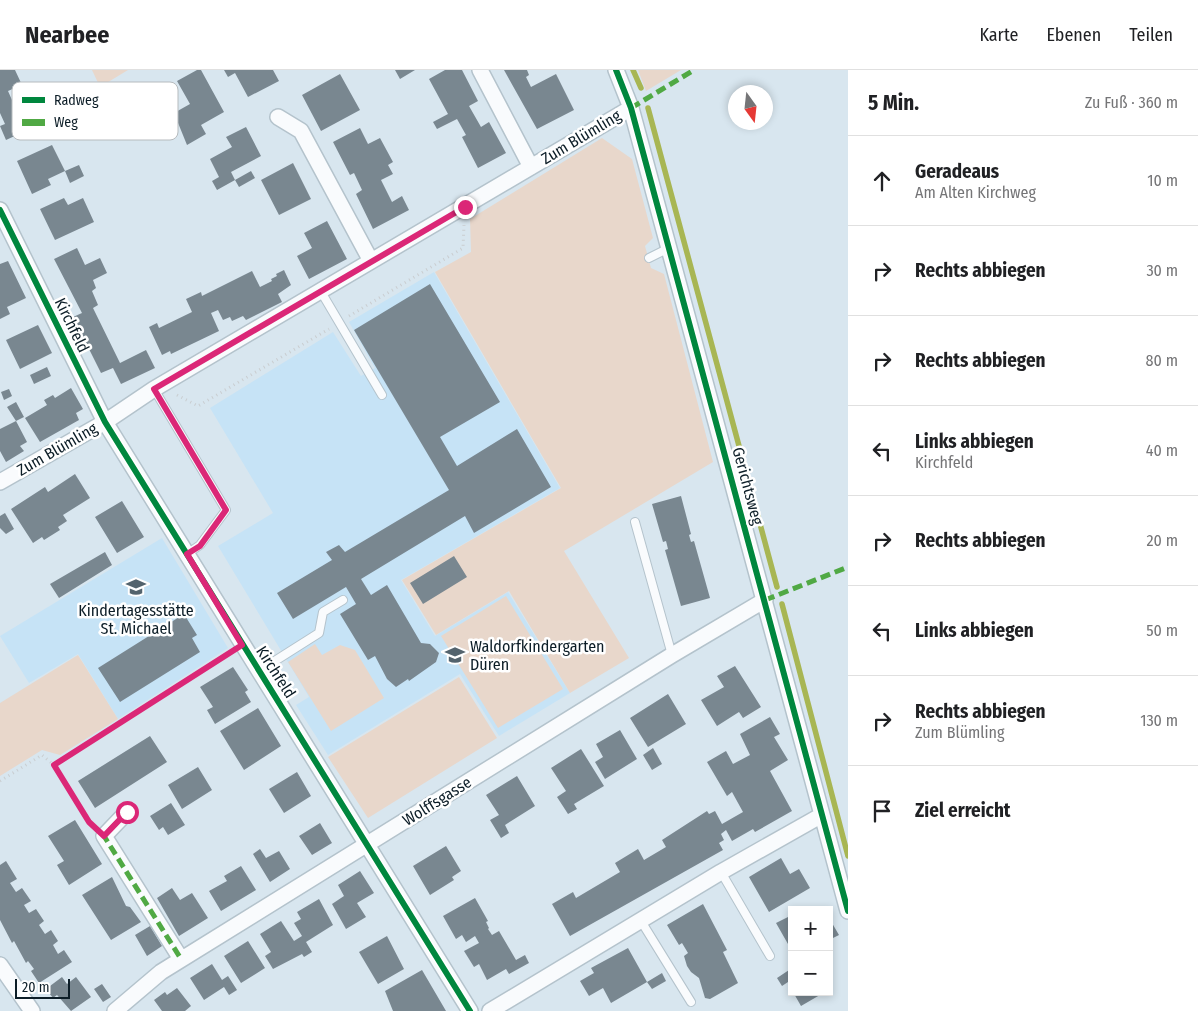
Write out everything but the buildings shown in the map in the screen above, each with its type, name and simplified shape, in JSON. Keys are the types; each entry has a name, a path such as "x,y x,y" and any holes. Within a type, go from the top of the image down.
{"street":[{"name":"Zum Blümling","path":"480,70 531,167"},
{"name":"Gerichtsweg","path":"616,70 631,108 848,911"},
{"name":"Zum Blümling","path":"0,482 105,422 154,389 320,290 631,108"},
{"path":"278,117 301,131 371,261"},
{"name":"Kirchfeld","path":"0,210 105,422 470,1011"},
{"name":"Wolffsgasse","path":"115,1011 161,972 181,959 764,600"},
{"path":"127,812 104,836 181,959"},
{"path":"490,1011 721,872 822,815"},
{"path":"0,965 32,1011"}],"lane":[{"path":"649,258 669,248"},
{"path":"320,290 382,394"},
{"path":"154,389 226,510 200,546 187,554"},
{"path":"635,522 672,655"},
{"path":"259,671 319,633 324,612 342,600"},
{"path":"721,872 770,956"},
{"path":"641,921 691,1002"}],"path":[{"path":"54,765 242,645"},
{"path":"0,781 42,755 54,765 89,822 104,836"}],"shaded area":[{"path":"92,70 128,70 108,82 98,82"},
{"path":"638,70 681,70 646,91"},
{"path":"602,138 632,159 653,238 645,246 651,268 664,274 713,462 564,551 629,658 570,693 509,591 436,635 402,580 561,488 435,272 471,252 470,219"},
{"path":"434,272 560,488 401,580 435,636 508,592 570,693 499,736 460,674 328,755 296,705 309,697 218,546 273,513 210,408 333,332 361,376 375,368 349,322"},
{"name":"Kindertagesstätte St. Michael","path":"162,538 228,648 118,719 78,654 29,683 0,636"},
{"path":"506,596 563,689 498,728 441,636"},
{"path":"315,644 322,655 340,645 355,650 384,698 331,731 288,662"},
{"path":"78,655 118,719 60,755 42,750 0,776 0,703"},
{"path":"459,677 497,738 368,818 328,757"}],"waterway":[{"path":"633,70 641,88"},
{"path":"648,108 777,587"},
{"path":"782,604 848,856"}],"marked path":[{"path":"631,108 694,70"},
{"path":"765,600 848,567"},
{"path":"127,812 104,836 181,959"}],"cycle path":[{"path":"616,70 631,108 848,911"},
{"path":"0,210 105,422 470,1011"}],"place":[{"name":"Kindertagesstätte St. Michael","path":"136,587"},
{"name":"Waldorfkindergarten Düren","path":"455,655"}],"route":[{"path":"127,812 104,836 89,822 54,765 242,645 187,554 200,546 226,510 154,389 320,290 465,207"}]}
